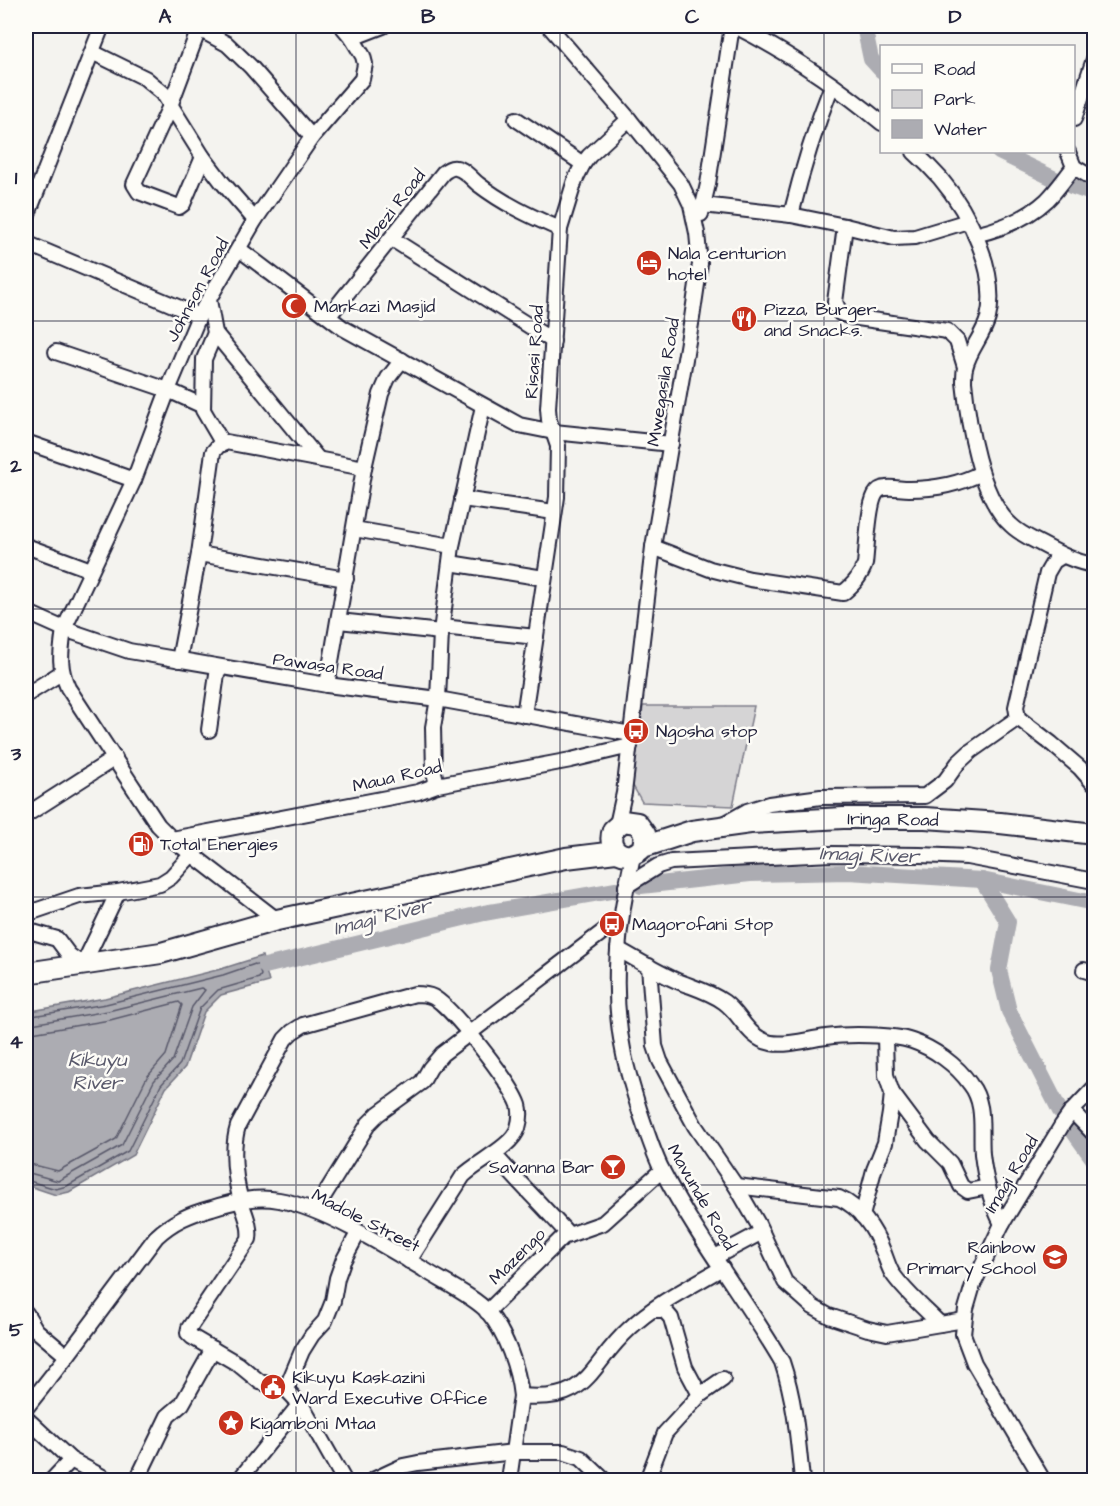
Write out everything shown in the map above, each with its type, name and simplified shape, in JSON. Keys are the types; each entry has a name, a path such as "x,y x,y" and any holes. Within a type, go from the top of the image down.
{"highway":[{"name":"Iringa Road","path":"26,974 161,953 276,920 566,858 628,839 717,827 843,818 925,818 1094,832"}],"street":[{"path":"26,219 102,26"},
{"name":"Johnson Road","path":"64,629 134,480 168,390 200,316 255,220 312,137 362,79 365,64 352,38 342,26"},
{"path":"352,38 382,26"},
{"name":"Mwegasila Road","path":"549,26 681,184 691,205 697,233 699,264 653,547 630,740 624,793 628,839"},
{"path":"697,233 710,173 733,26 776,46 880,121"},
{"path":"203,157 183,204 179,207 139,192 135,188 134,184 170,106 199,27 227,44 251,67 312,137"},
{"path":"92,52 145,78 163,93 203,157 255,220"},
{"path":"1075,116 1095,59"},
{"path":"790,215 803,163 832,85"},
{"path":"516,119 583,165"},
{"name":"Risasi Road","path":"524,715 554,512 559,459 548,408 560,229 575,180 583,165 589,156 629,119"},
{"path":"915,153 940,178 968,221 987,267 991,302 984,331 965,367"},
{"path":"1068,153 1074,167 1095,179"},
{"path":"975,235 991,231 1029,213 1047,200 1074,167"},
{"name":"Mbezi Road","path":"329,316 443,173 449,169 455,168 512,208 560,229"},
{"path":"703,205 790,215 904,239 968,221"},
{"path":"845,225 835,302 840,313 851,317 947,331 957,341 965,367 965,396 981,473 1000,513 1011,525 1062,555 1095,565"},
{"path":"392,239 553,341"},
{"path":"26,243 200,316"},
{"path":"239,249 343,328 525,427 671,444"},
{"path":"209,300 214,333 204,358 203,406 223,444"},
{"path":"214,333 318,459"},
{"path":"56,352 168,390 203,406"},
{"path":"327,685 364,468 381,394 388,378 402,360"},
{"path":"437,785 434,772 433,727 438,699 442,629 450,562 483,406"},
{"path":"26,442 134,480"},
{"path":"179,660 199,554 213,452 226,442 364,468"},
{"path":"653,547 710,569 750,579 843,593 856,583 865,564 871,506 880,489 928,488 968,480 981,473"},
{"path":"462,499 554,512"},
{"path":"354,529 452,546"},
{"path":"26,546 91,570"},
{"path":"199,554 346,579"},
{"path":"1062,555 1050,567 1046,579 1016,707 1018,718 1052,744 1095,784"},
{"path":"450,562 544,578"},
{"name":"Pawasa Road","path":"26,612 64,629 129,651 327,685 438,699 524,715 630,740"},
{"path":"339,621 536,637"},
{"path":"64,629 61,673 78,705 158,825 172,839 276,920"},
{"path":"209,730 218,667"},
{"path":"26,695 61,673"},
{"path":"717,827 747,811 769,804 800,799 821,796 925,796 945,781 958,763 971,751 1018,718"},
{"name":"Maua Road","path":"172,839 418,792 437,785 572,759 630,740"},
{"path":"26,815 115,758"},
{"name":"Mavunde Road","path":"628,839 626,886 615,986 624,1056 649,1137 662,1170 782,1362 790,1386 802,1480"},
{"path":"26,914 68,898 118,892 166,881 192,854"},
{"path":"626,886 658,866 671,862 832,854 967,857 1095,881"},
{"path":"26,930 57,939 69,955 83,965 118,892"},
{"path":"315,1210 369,1123 378,1114 422,1082 442,1054 621,918"},
{"path":"618,949 675,980 703,990 727,1004 742,1024 760,1040 782,1044 827,1036 910,1040 925,1047 959,1070 971,1084 979,1099 982,1154 989,1198 1002,1224"},
{"path":"649,966 655,1046 660,1061 695,1126 736,1186 762,1232 785,1282 813,1307 829,1316 848,1324 887,1333 964,1320"},
{"path":"344,1480 300,1404 286,1389 260,1382 238,1364 188,1333 189,1328 249,1239 250,1231 241,1199 234,1139 238,1126 280,1049 292,1032 303,1025 415,994 432,997 440,1002 470,1034 512,1089 520,1107 517,1131 494,1154 463,1176 409,1261"},
{"path":"885,1037 886,1075 892,1093 928,1141 951,1163 961,1186 968,1191 987,1187"},
{"name":"Imagi Road","path":"1039,1479 974,1363 963,1334 964,1320 973,1285 1023,1186 1072,1111 1095,1088"},
{"path":"862,1216 874,1170 885,1143 892,1093"},
{"path":"1072,1111 1095,1134"},
{"path":"494,1154 518,1183 535,1197 569,1234"},
{"name":"Mazengo","path":"487,1311 556,1243 569,1234 603,1223 662,1170"},
{"path":"736,1186 838,1198 846,1201 862,1216 883,1249 890,1271 912,1297 940,1324"},
{"name":"Madole Street","path":"26,1408 165,1228 178,1219 241,1199 279,1200 315,1210 409,1261 487,1311 513,1360 521,1396 509,1480"},
{"path":"521,1396 543,1398 568,1393 580,1386 630,1328 762,1232"},
{"path":"286,1389 302,1351 325,1320 333,1301 343,1261 358,1233"},
{"path":"652,1310 664,1310 671,1318 685,1367 700,1395"},
{"path":"26,1313 36,1330 68,1356"},
{"path":"137,1480 168,1416 182,1404 213,1349"},
{"path":"647,1480 665,1432 700,1395 723,1379"},
{"path":"239,1480 300,1404"},
{"path":"26,1419 71,1460 108,1480"},
{"path":"373,1480 403,1466 418,1463 514,1452 563,1452 581,1458 604,1480"},
{"path":"52,1480 71,1460"}],"green space":[{"path":"643,706 754,706 733,806 642,802 632,784 633,754 638,746"}],"water":[{"name":"Kikuyu River","path":"262,956 269,982 221,995 204,1012 185,1067 166,1088 133,1155 69,1192 56,1195 26,1185 26,1012 105,998 221,969"}],"waterway":[{"path":"864,26 871,59 880,69"},
{"path":"1001,153 1057,180"},
{"path":"1071,186 1094,194"},
{"name":"Imagi River","path":"641,886 750,874 848,872 982,880 1094,903"},
{"path":"982,880 1008,922 999,970 1009,1011 1060,1111"},
{"name":"Imagi River","path":"265,966 484,913 616,890"},
{"path":"1071,1128 1094,1160"}],"place":[{"name":"Nala centurion hotel","path":"649,263"},
{"name":"Markazi Masjid","path":"294,306"},
{"name":"Pizza, Burger and Snacks.","path":"744,319"},
{"name":"Ngosha stop","path":"636,731"},
{"name":"Total Energies","path":"141,844"},
{"name":"Magorofani Stop","path":"612,924"},
{"name":"Savanna Bar","path":"613,1167"},
{"name":"Rainbow Primary School","path":"1055,1257"},
{"name":"Kikuyu Kaskazini Ward Executive Office","path":"273,1387"},
{"name":"Kigamboni Mtaa","path":"231,1423"}]}
